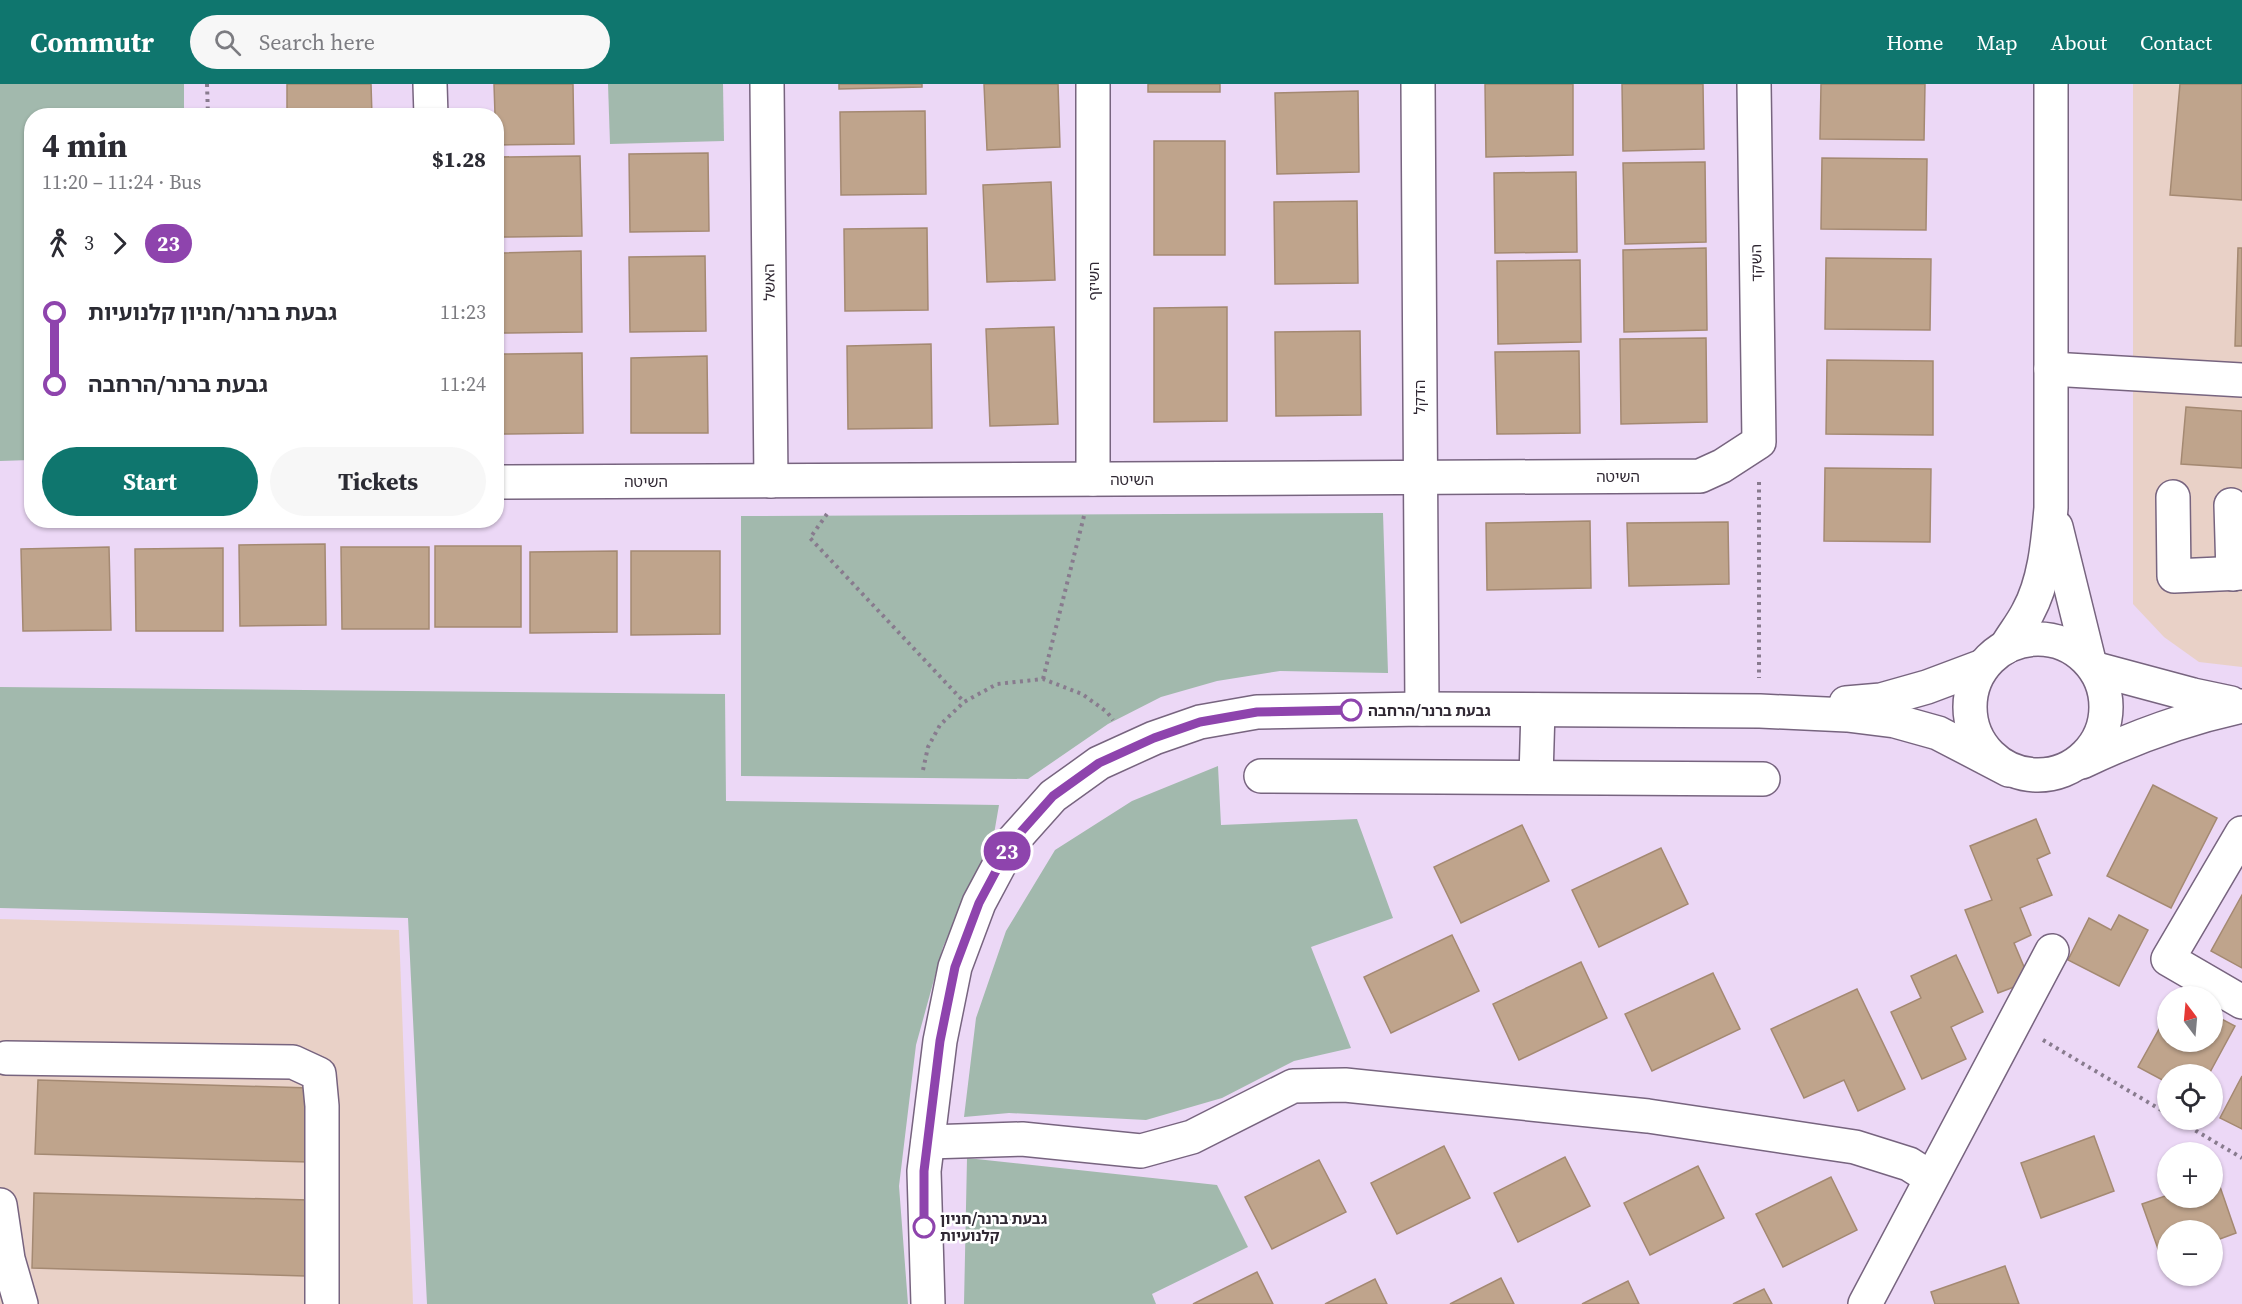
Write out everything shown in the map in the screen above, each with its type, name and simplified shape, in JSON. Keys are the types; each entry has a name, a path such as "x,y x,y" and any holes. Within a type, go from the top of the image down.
{"street":[{"path":"430,84 431,108"},
{"name":"האשל","path":"767,84 771,481"},
{"name":"השיזף","path":"1093,84 1093,479"},
{"name":"הדקל","path":"1418,84 1422,709"},
{"name":"השקד","path":"1754,84 1759,442"},
{"path":"2010,770 1992,758 1979,743 1971,724 1969,704 1973,684 2029,611 2048,548 2051,508 2051,84"},
{"path":"2051,369 2242,380"},
{"name":"השיטה","path":"504,482 1700,476 1722,466 1759,442"},
{"path":"2174,497 2174,576 2238,574 2231,505"},
{"path":"2051,508 2092,665 2105,690 2107,713 2101,735 2088,754 2070,768"},
{"path":"1760,711 1881,700 1927,687 2023,640 2041,639 2059,642 2075,649 2092,665 2193,695 2242,705"},
{"path":"928,1304 924,1171 940,1041 955,967 979,903 1011,843 1053,796 1099,763 1154,738 1200,722 1257,712 1422,709 1760,711 1895,720 1938,733 2010,770 2030,775 2050,775 2122,743 2184,720 2242,705"},
{"path":"1536,777 1538,710"},
{"path":"1261,776 1763,779"},
{"path":"2242,833 2168,959 2242,1002"},
{"path":"1865,1304 2052,951"},
{"path":"6,1058 293,1062 318,1074 322,1106 322,1304"},
{"path":"928,1142 1022,1139 1141,1151 1192,1137 1293,1086 1345,1085 1648,1116 1855,1147 1909,1164 1931,1178"},
{"path":"0,1205 8,1259 21,1304"}],"path":[{"path":"207,84 208,108"},
{"path":"1759,442 1760,711"},
{"path":"1043,679 1093,479"},
{"path":"851,480 810,538 964,702"},
{"path":"923,770 928,747 940,725 964,702 997,684 1043,679 1082,694 1107,712 1132,748"},
{"path":"2013,1023 2157,1108"},
{"path":"2195,1130 2242,1158"}],"shaded area":[{"path":"2133,84 2242,84 2242,667 2199,662 2164,637 2133,604"},
{"path":"0,919 399,930 413,1304 0,1304"}],"green space":[{"path":"0,84 184,84 184,108 24,108 24,460 0,461"},
{"path":"608,84 723,84 724,141 610,144"},
{"path":"1383,513 1388,673 1280,671 1217,681 1161,697 1108,724 1028,779 741,776 741,516"},
{"path":"0,687 725,694 726,801 999,805 994,834 943,947 916,1045 899,1186 908,1304 427,1304 408,918 0,908"},
{"path":"1218,766 1221,825 1357,819 1393,918 1311,947 1351,1048 1294,1061 1222,1098 1146,1120 1009,1113 964,1117 976,1018 1006,931 1055,850 1132,801"},
{"path":"967,1158 1217,1185 1248,1247 1152,1294 1156,1304 964,1304"}],"building":[{"path":"287,84 371,84 372,108 287,108"},
{"path":"494,84 573,84 574,144 504,145 504,108 495,108"},
{"path":"839,84 922,84 922,87 839,89"},
{"path":"984,84 1058,84 1060,147 987,150"},
{"path":"1148,84 1220,84 1220,92 1148,92"},
{"path":"1485,84 1573,84 1573,155 1486,157"},
{"path":"1622,84 1703,84 1704,149 1623,151"},
{"path":"1821,84 1925,84 1924,140 1820,139"},
{"path":"2180,84 2242,84 2242,200 2170,195"},
{"path":"1358,91 1359,172 1277,174 1275,93"},
{"path":"925,111 926,194 841,195 840,112"},
{"path":"1154,141 1225,141 1225,255 1154,255"},
{"path":"708,153 709,231 630,232 629,154"},
{"path":"580,156 582,236 504,237 504,157"},
{"path":"1822,158 1927,159 1926,230 1821,229"},
{"path":"1705,162 1706,242 1625,244 1623,163"},
{"path":"1576,172 1577,252 1495,253 1494,173"},
{"path":"1051,182 1055,280 987,282 983,185"},
{"path":"1357,201 1358,283 1275,284 1274,202"},
{"path":"927,228 928,310 845,311 844,229"},
{"path":"1706,248 1707,330 1624,332 1623,250"},
{"path":"2238,248 2242,248 2242,346 2235,346"},
{"path":"581,251 582,332 504,333 504,253"},
{"path":"705,256 706,331 630,332 629,257"},
{"path":"1826,258 1931,259 1930,330 1825,329"},
{"path":"1580,260 1581,342 1498,344 1497,261"},
{"path":"1227,307 1227,421 1154,422 1154,308"},
{"path":"1054,327 1058,424 990,426 986,329"},
{"path":"1360,331 1361,415 1276,416 1275,332"},
{"path":"1706,338 1707,422 1621,424 1620,339"},
{"path":"931,344 932,428 848,429 847,346"},
{"path":"1579,351 1580,433 1497,434 1495,352"},
{"path":"582,353 583,433 504,434 504,354"},
{"path":"707,356 708,433 631,433 631,358"},
{"path":"1827,360 1933,361 1933,435 1826,434"},
{"path":"2186,407 2242,411 2242,468 2181,464"},
{"path":"1825,468 1931,469 1930,542 1824,541"},
{"path":"1590,521 1591,588 1487,590 1486,523"},
{"path":"1728,522 1729,584 1629,586 1627,523"},
{"path":"325,544 326,625 240,626 239,545"},
{"path":"435,546 521,546 521,627 435,627"},
{"path":"109,547 111,630 23,631 21,549"},
{"path":"341,547 429,547 429,629 342,629"},
{"path":"223,548 223,631 136,631 135,549"},
{"path":"617,551 617,632 530,633 530,552"},
{"path":"631,551 720,551 720,634 631,635"},
{"path":"2153,785 2217,818 2171,908 2107,876"},
{"path":"2036,819 2050,853 2037,859 2052,895 2020,908 2031,935 2014,943 2030,981 1998,993 1965,910 1992,900 1970,846"},
{"path":"1522,825 1549,881 1461,923 1434,867"},
{"path":"1661,848 1688,904 1599,947 1572,890"},
{"path":"2242,895 2242,968 2211,951"},
{"path":"2119,915 2148,930 2119,986 2068,960 2089,918 2111,930"},
{"path":"1452,935 1479,991 1391,1033 1364,977"},
{"path":"1956,955 1983,1012 1951,1027 1966,1059 1922,1079 1891,1012 1921,998 1911,976"},
{"path":"1581,962 1607,1018 1519,1060 1493,1004"},
{"path":"1713,973 1740,1029 1652,1071 1625,1014"},
{"path":"1857,989 1905,1089 1858,1111 1844,1080 1804,1098 1771,1029"},
{"path":"2223,1020 2235,1026 2223,1048"},
{"path":"2157,1033 2157,1052 2221,1052 2214,1064 2157,1064 2157,1077 2138,1067"},
{"path":"2242,1076 2242,1129 2223,1120 2223,1112"},
{"path":"38,1080 310,1088 308,1162 35,1154"},
{"path":"2094,1136 2114,1191 2041,1218 2021,1163"},
{"path":"1444,1146 1470,1198 1397,1234 1371,1183"},
{"path":"1565,1157 1590,1206 1518,1242 1494,1193"},
{"path":"1319,1160 1346,1212 1272,1249 1245,1197"},
{"path":"1698,1166 1724,1218 1650,1255 1624,1203"},
{"path":"1831,1177 1857,1230 1783,1267 1756,1214"},
{"path":"34,1193 308,1200 305,1276 32,1268"},
{"path":"2223,1195 2236,1233 2223,1238 2223,1220 2157,1220 2157,1246 2142,1204 2157,1199 2157,1208 2223,1208"},
{"path":"2005,1266 2019,1304 1935,1304 1931,1292"},
{"path":"1257,1272 1273,1304 1193,1304"},
{"path":"1501,1278 1514,1304 1450,1304"},
{"path":"1375,1279 1387,1304 1325,1304"},
{"path":"1628,1281 1639,1304 1582,1304"},
{"path":"1764,1289 1772,1304 1733,1304"}],"bus line":[{"name":"23","path":"924,1227 924,1171 940,1041 955,967 979,903 1011,843 1053,796 1099,763 1154,738 1200,722 1257,712 1351,710"}],"place":[{"name":"גבעת ברנר/הרחבה","path":"1351,710"},
{"name":"גבעת ברנר/חניון קלנועיות","path":"924,1227"}]}
